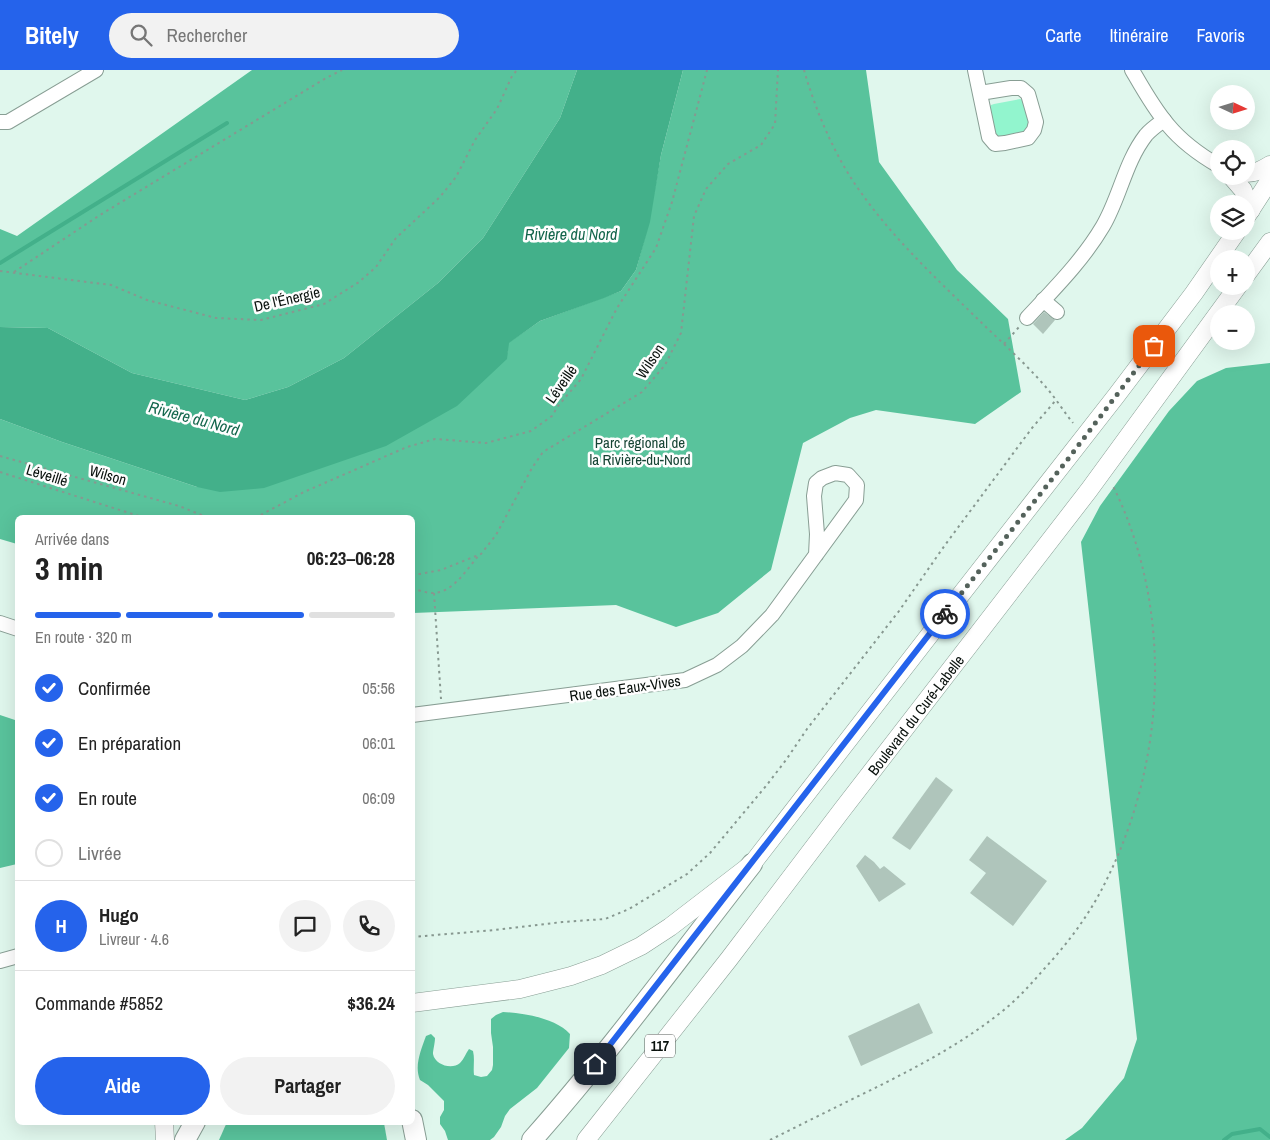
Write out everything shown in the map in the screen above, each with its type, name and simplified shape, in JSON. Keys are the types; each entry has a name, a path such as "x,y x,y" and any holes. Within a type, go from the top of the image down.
{"highway":[{"path":"532,1140 606,1051 752,864"},
{"path":"184,1140 193,1125"},
{"path":"413,1125 416,1140"}],"main road":[{"path":"1255,172 1270,165"},
{"path":"1255,204 1270,180"},
{"path":"415,1003 520,989 571,976 602,965 641,946 670,927 752,864 958,597 1104,412 1194,293 1231,240"},
{"path":"1255,263 1270,242"},
{"name":"Boulevard du Curé-Labelle","path":"586,1140 1089,490 1231,295"},
{"path":"164,1125 165,1140"},
{"path":"182,1125 184,1140"}],"street":[{"path":"0,122 8,122 96,70"},
{"path":"975,70 989,137 995,144 1028,138 1034,130 1036,122 1028,94 1021,88 980,93"},
{"path":"1132,70 1164,120 1196,151 1210,160"},
{"path":"1024,321 1084,254 1095,239 1111,210 1129,166 1146,135 1164,120"},
{"path":"1043,300 1057,312"},
{"name":"Rue des Eaux-Vives","path":"415,715 685,680 717,665 742,646 772,615 816,555 856,500 856,485 848,475 835,473 822,478 816,483 814,496 817,534 816,555"},
{"path":"0,623 15,628"},
{"path":"0,961 15,957"}],"path":[{"path":"13,273 100,215 342,70"},
{"name":"De l'Énergie","path":"0,271 111,285 147,300 216,318 261,320 324,304 359,282 376,267 396,238 440,197 456,177 475,140 497,109 512,76 517,70"},
{"name":"Léveillé","path":"260,515 304,492 407,447 434,439 486,443 532,431 552,416 580,379 617,308 656,248 672,202 706,70"},
{"name":"Wilson","path":"415,574 441,570 481,554 496,536 532,468 543,452 642,392 665,365 680,333 694,216 706,189 728,164 761,145 775,124 778,70"},
{"path":"804,70 822,122 860,192 913,254 1042,384 1073,423"},
{"path":"1004,344 1024,321"},
{"path":"415,936 605,919 629,909 687,874 710,853 766,786 812,722 899,611 944,545 1026,436 1056,400"},
{"name":"Wilson","path":"0,456 179,506 202,515"},
{"name":"Léveillé","path":"0,472 136,515"},
{"path":"770,1140 930,1059 985,1025 1019,996 1053,960 1083,920 1104,885 1129,825 1142,783 1153,718 1155,680 1152,618 1145,576 1130,523 1112,484"},
{"path":"415,590 434,593 455,584 481,554"},
{"path":"434,593 442,711"}],"shaded area":[{"path":"1023,100 1030,123 1029,131 1000,140 995,137 989,108 994,104"}],"green space":[{"path":"252,70 577,70 560,118 483,238 438,283 344,358 288,387 245,400 132,373 48,328 0,327 0,229 17,236"},
{"name":"Parc régional de la Rivière-du-Nord","path":"683,70 866,70 879,162 957,270 1008,319 1021,392 975,424 876,410 850,418 803,443 771,570 718,613 676,627 616,605 415,613 415,515 15,515 15,543 0,539 0,419 62,442 197,487 508,352 508,343 540,321 621,291 636,270 648,226 661,155"},
{"path":"1270,363 1270,1140 1065,1140 1082,1128 1124,1078 1137,1039 1081,542 1100,506 1169,411 1197,381 1226,368"},
{"path":"0,715 15,720 15,864 0,868"},
{"path":"503,1012 539,1017 556,1024 570,1034 569,1048 537,1088 510,1109 494,1137 490,1140 448,1140 440,1124 440,1117 444,1110 444,1101 428,1085 420,1080 418,1075 419,1058 426,1036 431,1034 435,1038 433,1054 440,1064 448,1066 457,1065 469,1049 473,1051 474,1075 487,1076 492,1070 493,1065 491,1019"},
{"path":"226,1125 384,1125 387,1140 219,1140"}],"water":[{"name":"Rivière du Nord","path":"577,70 683,70 661,155 650,222 636,270 621,291 540,321 509,343 507,359 457,406 386,446 264,488 220,492 197,487 62,442 0,419 0,327 48,328 132,373 245,400 288,387 344,358 438,283 483,238 560,118"}],"building":[{"path":"1044,312 1055,320 1043,334 1033,324"},
{"path":"936,777 953,790 910,850 892,838"},
{"path":"987,836 1047,881 1013,926 970,893 986,873 969,860"},
{"path":"865,855 880,869 884,866 906,884 879,902 856,866"},
{"path":"919,1003 933,1033 861,1066 848,1036"}],"waterway":[{"name":"Rivière du Nord","path":"0,263 227,123"},
{"path":"1224,1140 1232,1134 1260,1129 1270,1137"}],"way so far":[{"path":"945,614 1068,459 1154,346"}],"route":[{"path":"595,1064 945,614"}]}
